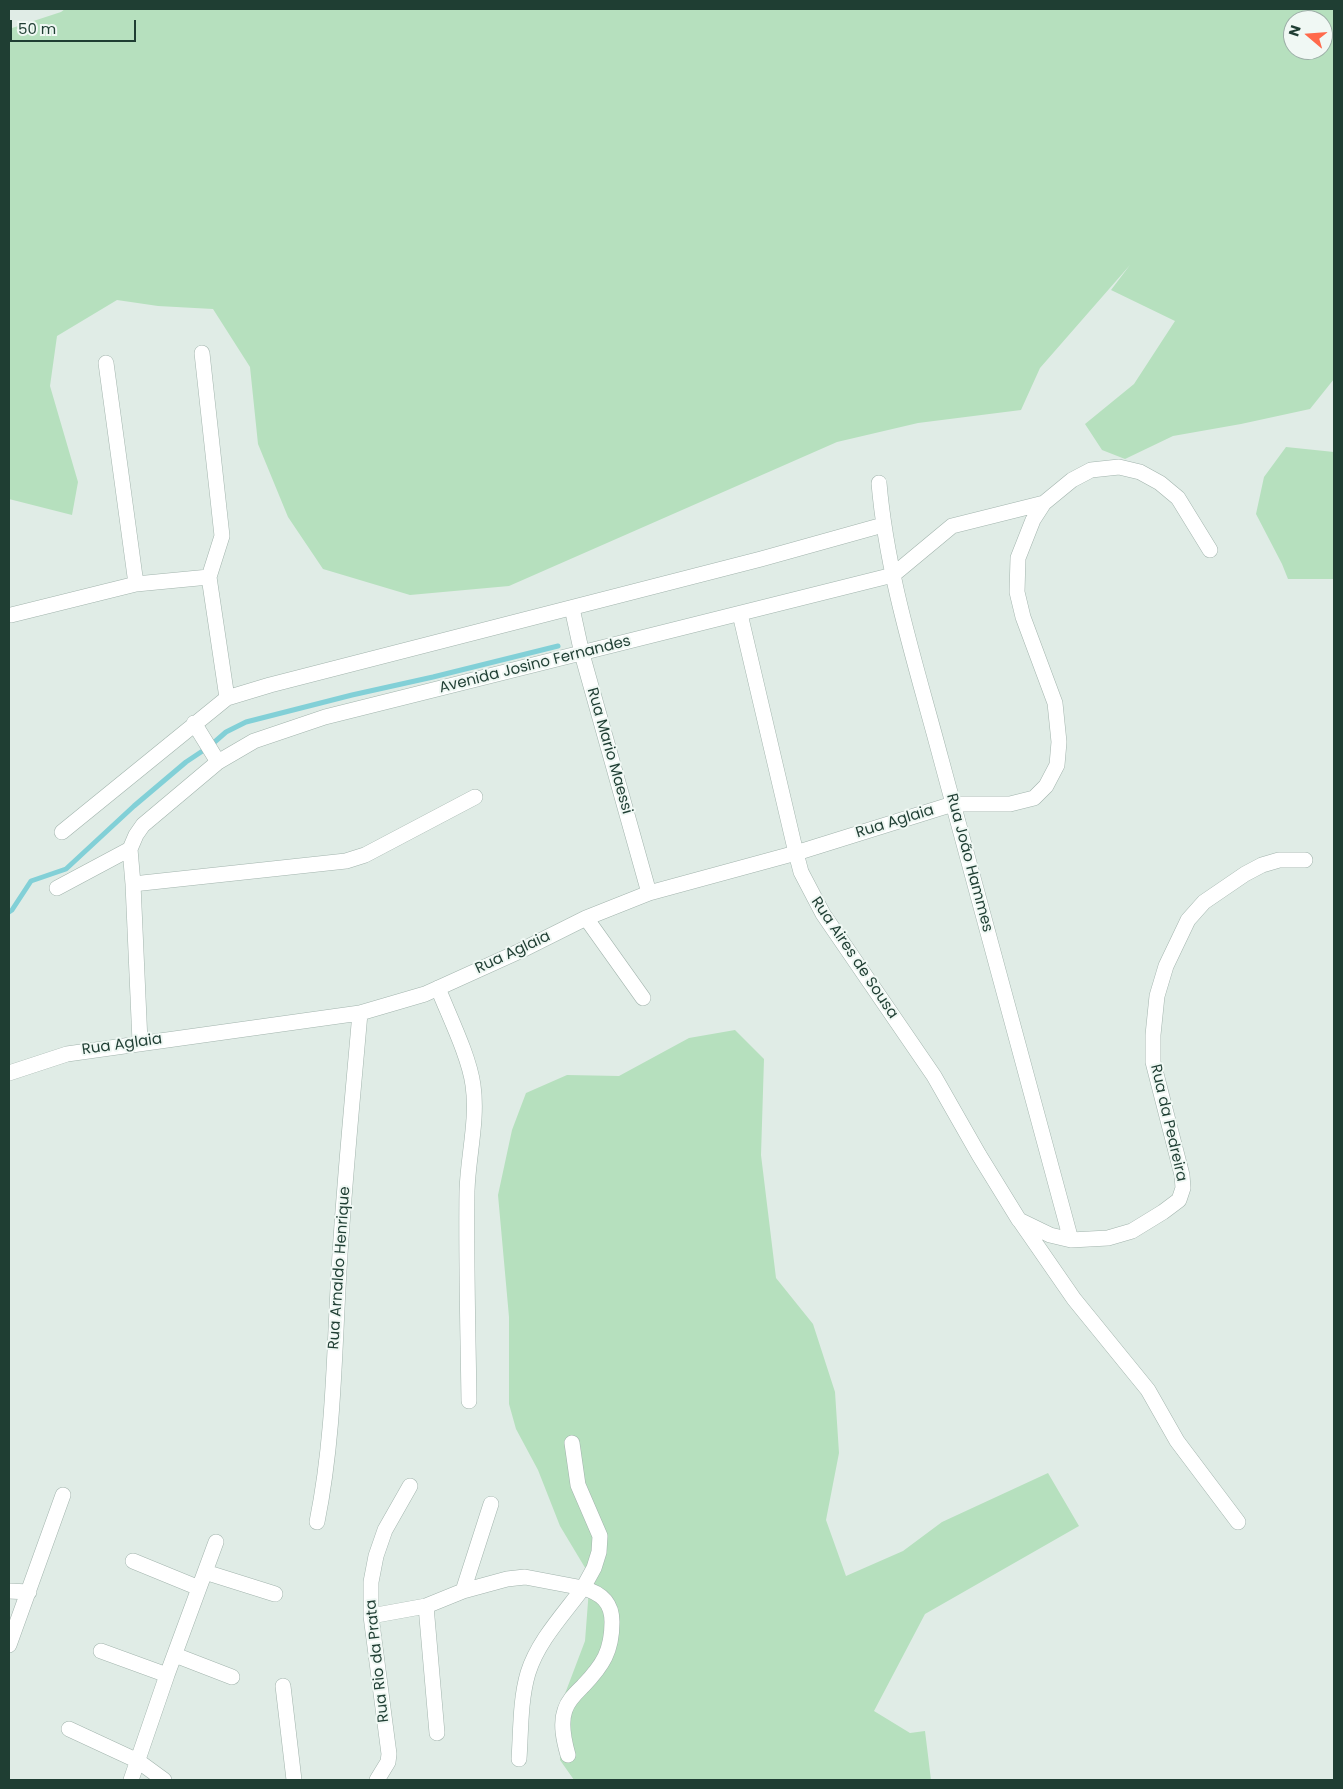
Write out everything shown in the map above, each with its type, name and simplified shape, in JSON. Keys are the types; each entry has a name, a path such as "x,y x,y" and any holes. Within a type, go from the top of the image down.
{"street":[{"path":"202,353 222,536 209,577 228,698"},
{"path":"106,363 136,584"},
{"path":"1044,503 1072,480 1091,470 1119,468 1140,472 1160,483 1178,498 1210,550"},
{"name":"Rua João Hammes","path":"879,483 882,525 893,575 952,804 1071,1240"},
{"name":"Avenida Josino Fernandes","path":"130,849 136,834 143,825 211,753 326,717 893,575 952,526 1044,503"},
{"name":"Rua Aglaia","path":"9,1073 67,1054 140,1042 360,1013 424,994 520,951 586,918 650,893 796,853 952,804 1010,804 1034,798 1046,786 1057,765 1059,742 1055,703 1023,617 1017,592 1018,558 1033,520 1044,503"},
{"path":"62,832 194,723 228,698 270,685 761,559 882,525"},
{"path":"11,615 136,584 209,577"},
{"name":"Rua Mario Maessi","path":"572,608 582,654 650,893"},
{"name":"Rua Aires de Sousa","path":"740,614 801,872 823,914 934,1076 1019,1220 1074,1299 1148,1390 1177,1441 1238,1522"},
{"path":"194,723 211,753"},
{"path":"133,884 346,860 365,855 475,797"},
{"path":"57,888 130,849 140,1042"},
{"name":"Rua da Pedreira","path":"1071,1240 1108,1238 1132,1231 1179,1200 1183,1188 1182,1175 1153,1062 1153,1035 1158,996 1166,966 1188,920 1204,902 1245,874 1262,865 1279,860 1305,860"},
{"path":"586,918 643,998"},
{"path":"438,988 467,1062 472,1083 474,1107 467,1200 469,1401"},
{"name":"Rua Arnaldo Henrique","path":"317,1522 325,1484 330,1440 340,1254 360,1013"},
{"path":"1019,1220 1050,1235 1071,1240"},
{"path":"519,1759 523,1701 528,1673 541,1644 583,1588 594,1568 599,1552 600,1536 578,1484 572,1443"},
{"name":"Rua Rio da Prata","path":"377,1780 388,1762 389,1754 371,1616 371,1582 376,1556 385,1530 410,1486"},
{"path":"9,1645 63,1495"},
{"path":"463,1591 491,1504"},
{"path":"131,1780 174,1655 216,1542"},
{"path":"133,1562 199,1588"},
{"path":"205,1572 275,1594"},
{"path":"371,1616 426,1606 487,1583 525,1577 583,1588 596,1593 609,1604 612,1614 612,1639 607,1654 594,1674 568,1702 564,1712 564,1739 568,1755"},
{"path":"9,1591 29,1592"},
{"path":"426,1606 437,1733"},
{"path":"100,1651 167,1675"},
{"path":"174,1655 232,1677"},
{"path":"283,1686 294,1780"},
{"path":"70,1729 138,1761 164,1780"}],"green space":[{"path":"65,9 1334,9 1334,379 1310,409 1173,436 1125,459 1102,450 1085,424 1134,384 1175,321 1111,290 1130,265 1040,368 1021,410 918,423 837,442 509,586 410,595 323,569 288,517 258,444 250,367 213,309 158,306 117,300 57,336 50,386 78,482 72,515 9,499 9,29"},
{"path":"1286,447 1334,452 1334,579 1288,579 1256,514 1264,477"},
{"path":"735,1030 764,1059 761,1155 776,1278 813,1324 835,1392 839,1453 826,1520 846,1576 903,1551 942,1522 1048,1473 1079,1526 925,1614 874,1711 910,1733 925,1731 931,1780 574,1780 560,1760 563,1699 585,1641 590,1576 560,1526 538,1470 516,1429 509,1404 509,1317 498,1195 512,1130 526,1093 567,1075 619,1076 689,1038"}],"waterway":[{"path":"9,912 31,881 66,869 134,806 186,762 210,746 226,732 246,722 558,646"}]}
